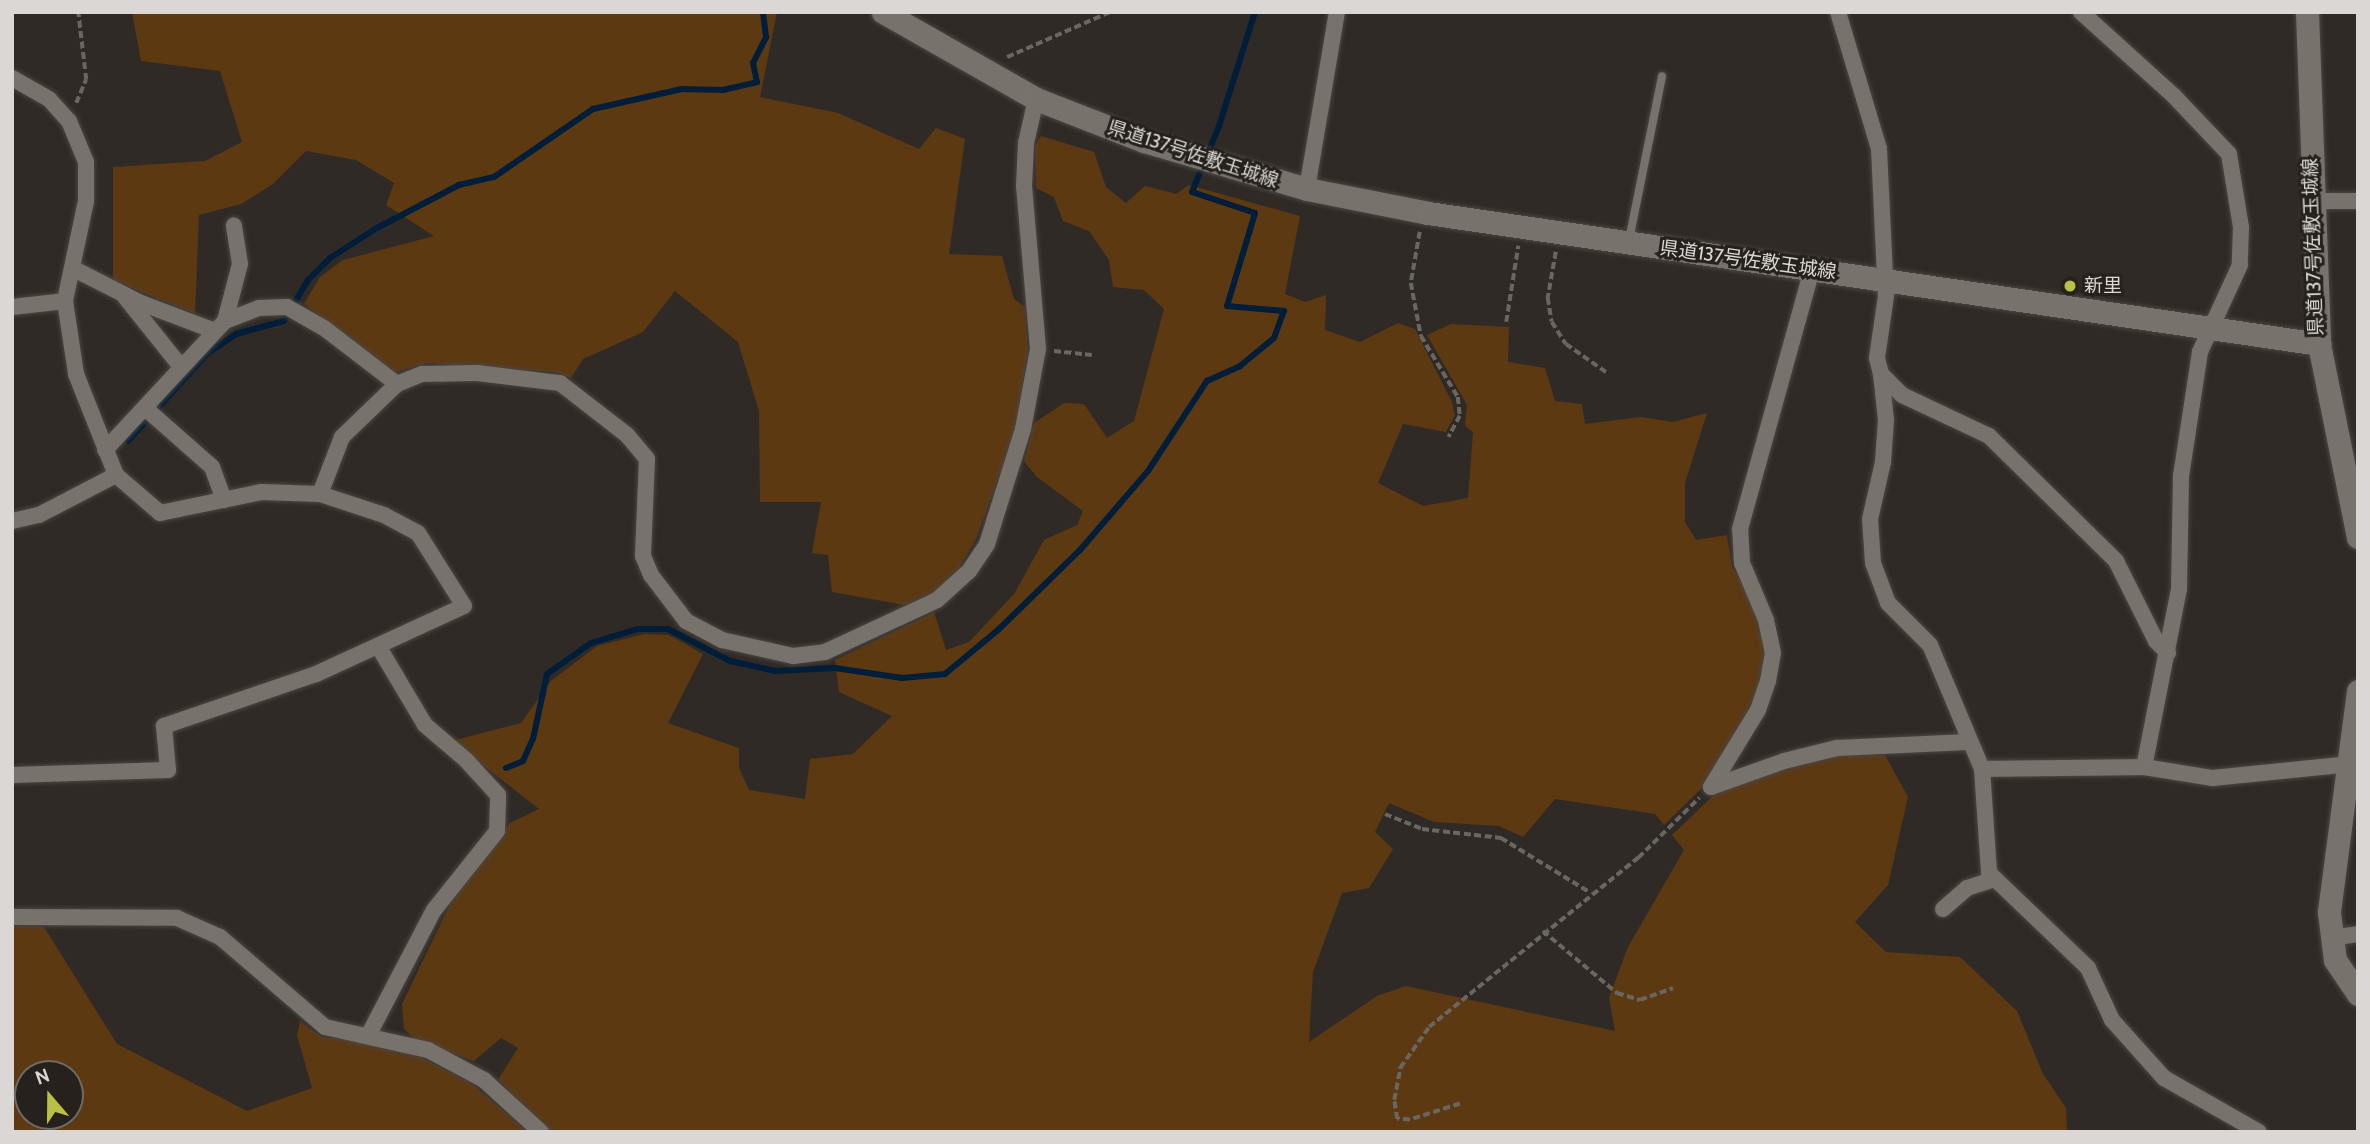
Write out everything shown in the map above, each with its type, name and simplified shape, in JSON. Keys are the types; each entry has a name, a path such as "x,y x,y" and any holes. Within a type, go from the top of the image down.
{"main road":[{"name":"県道137号佐敷玉城線","path":"883,12 1036,99 1191,157 1307,190 1560,233 2319,344 2307,12"},
{"path":"2319,344 2358,537"},
{"path":"2357,701 2329,912 2330,938 2335,960 2358,994"}],"street":[{"path":"1307,190 1337,12"},
{"path":"1838,12 1879,149 1886,281 1877,358 1886,420 1884,462 1870,519 1873,563 1888,603 1930,645 1968,742 1982,769 1989,873 2088,968 2112,1020 2164,1078 2259,1132"},
{"path":"2081,12 2190,111 2228,155 2237,190 2240,265 2208,327 2200,352 2180,476 2179,589 2144,767"},
{"path":"12,78 49,99 69,121 86,162 86,201 65,301 76,374 116,475 160,513 261,492 320,494 384,514 418,533 464,606 316,674 164,726 168,770 12,775"},
{"path":"320,494 342,437 397,384 422,374 477,373 560,383 628,435 647,459 643,556 675,612 722,640 793,656 825,652 937,600 969,570 987,544 1023,429 1038,349 1024,186 1026,143 1036,99"},
{"path":"2312,201 2358,201"},
{"path":"220,326 240,264 234,225"},
{"path":"72,268 121,293 220,326"},
{"path":"1711,787 1758,710 1768,681 1773,653 1766,620 1742,564 1740,530 1812,269"},
{"path":"121,293 181,368"},
{"path":"12,307 65,301"},
{"path":"105,450 146,409 220,326 259,308 286,307 303,316 397,384"},
{"path":"1881,374 1902,395 1989,436 2116,561 2156,641 2168,653"},
{"path":"146,409 212,467 224,500"},
{"path":"12,521 38,515 116,475"},
{"path":"369,1036 433,909 497,831 498,796 466,760 425,725 378,646"},
{"path":"1711,787 1784,761 1837,748 1968,742"},
{"path":"1982,769 2144,767 2213,778 2350,764"},
{"path":"1943,909 1967,888 1995,879"},
{"path":"12,917 177,918 220,937 325,1027 428,1050 484,1080 541,1132"},
{"path":"2330,938 2358,934"}],"lane":[{"path":"1628,243 1662,76"}],"path":[{"path":"69,121 86,80 78,12"},
{"path":"996,76 1011,53 1111,12"},
{"path":"1424,212 1411,283 1421,336 1458,397 1460,416 1449,438"},
{"path":"1506,322 1521,227"},
{"path":"1560,233 1548,298 1552,322 1566,344 1606,372"},
{"path":"1038,349 1092,355"},
{"path":"1461,1104 1410,1120 1397,1119 1394,1100 1401,1068 1429,1027 1544,930 1638,858 1711,787"},
{"path":"1385,814 1422,829 1500,838 1591,893"},
{"path":"1544,930 1617,993 1640,1000 1673,988"}],"shaded area":[{"path":"132,12 777,12 760,97 838,113 919,149 936,128 965,139 949,254 1002,256 1014,299 1025,307 1028,351 1015,432 976,539 959,568 931,595 905,605 832,592 828,555 812,553 821,502 760,502 759,411 738,342 675,291 643,332 583,359 571,378 555,372 427,363 396,372 304,304 320,277 343,260 434,236 386,205 394,183 356,160 306,151 273,184 241,204 199,215 195,314 113,280 113,167 205,161 242,142 220,71 141,61"},
{"path":"1041,136 1094,152 1106,187 1126,203 1145,186 1176,194 1189,185 1300,216 1285,294 1305,302 1326,295 1325,330 1360,342 1398,323 1415,329 1452,402 1455,415 1446,432 1403,424 1378,483 1423,506 1468,498 1473,432 1465,426 1467,405 1427,335 1451,324 1509,327 1508,362 1545,368 1555,401 1582,404 1585,424 1641,417 1673,422 1707,413 1685,483 1685,522 1696,540 1727,535 1732,567 1751,597 1766,649 1752,714 1706,784 1664,825 1655,814 1555,799 1523,837 1499,826 1434,822 1389,803 1375,832 1393,849 1369,888 1342,893 1313,972 1309,1042 1377,996 1406,986 1615,1031 1609,998 1628,947 1684,850 1672,835 1716,793 1796,764 1848,753 1885,755 1908,797 1888,885 1855,922 1886,952 1960,957 2017,1011 2043,1074 2066,1108 2067,1132 551,1132 498,1080 518,1048 501,1038 474,1061 417,1041 404,1029 402,1004 450,904 510,823 539,809 452,741 521,723 551,681 597,646 644,634 669,635 703,654 668,723 739,748 739,768 749,790 805,799 810,759 853,754 892,716 839,692 835,660 934,612 946,650 969,642 1014,594 1044,540 1077,525 1083,511 1037,477 1024,461 1034,423 1064,403 1084,404 1107,438 1134,421 1164,309 1144,290 1113,287 1109,260 1089,231 1063,221 1054,197 1036,188 1035,146"},
{"path":"12,926 44,927 117,1044 247,1111 312,1088 297,1035 300,1021 322,1037 364,1041 420,1057 471,1083 528,1132 12,1132"}],"waterway":[{"path":"128,441 208,353 236,334 284,321 308,280 330,258 377,228 459,185 494,177 593,109 682,89 723,90 757,82 753,63 766,37 763,12"},
{"path":"506,768 523,761 533,739 547,674 591,643 637,629 668,629 730,661 775,671 835,668 902,678 945,674 998,630 1080,550 1148,471 1207,381 1240,366 1274,338 1284,311 1227,306 1255,213 1192,192 1219,126 1255,12"}],"place":[{"name":"新里","path":"2070,286"}]}
